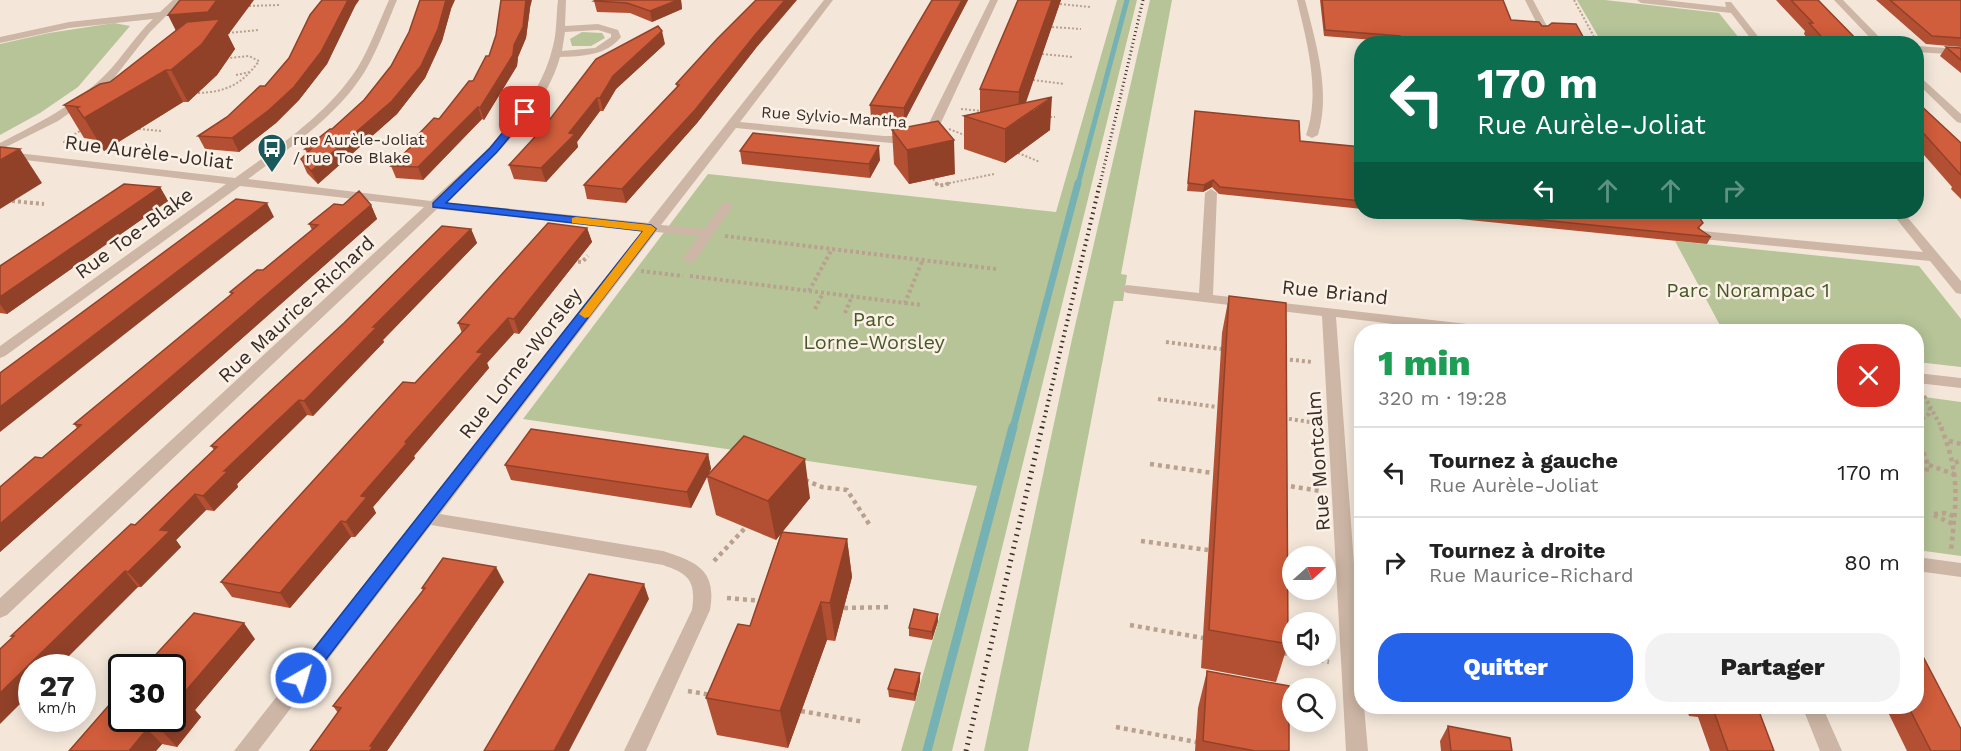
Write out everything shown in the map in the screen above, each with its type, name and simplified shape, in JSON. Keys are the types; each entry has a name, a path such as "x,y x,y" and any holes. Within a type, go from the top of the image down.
{"street":[{"path":"0,147 54,119 95,90 178,0"},
{"name":"Rue Toe-Blake","path":"0,353 296,139 342,95 364,65 393,0"},
{"name":"Rue Maurice-Richard","path":"0,610 480,164 516,124 540,88 556,54 562,0"},
{"name":"Rue Lorne-Worsley","path":"245,751 829,0"},
{"name":"Rue Sylvio-Mantha","path":"732,124 885,139 904,139 924,135 936,121 994,0"},
{"path":"1300,0 1309,34 1317,93 1318,108 1312,135"},
{"path":"1529,0 1543,28"},
{"path":"1641,0 1728,5"},
{"path":"1660,0 1728,5 1753,36"},
{"path":"1838,0 1874,36"},
{"path":"0,40 69,25 162,15"},
{"path":"556,54 602,48 612,44 616,38 615,32 604,28 560,29"},
{"path":"1924,49 1961,52"},
{"path":"1924,84 1961,120"},
{"name":"Rue Aurèle-Joliat","path":"0,154 651,229 706,233"},
{"path":"1206,298 1211,193"},
{"path":"688,264 706,233 727,206"},
{"path":"1903,219 1961,290"},
{"path":"1702,235 1934,257"},
{"name":"Rue Briand","path":"1127,289 1433,324"},
{"name":"Rue Montcalm","path":"1329,312 1354,704"},
{"path":"1924,379 1961,383"},
{"path":"425,518 663,558 680,563 699,577 704,586 701,610 635,751"},
{"path":"1924,564 1956,562"},
{"name":"Rue Montcalm","path":"1355,714 1357,751"},
{"path":"1815,714 1831,751"}],"path":[{"path":"1574,0 1593,35"},
{"path":"1060,4 1090,7"},
{"path":"249,6 279,5"},
{"path":"1052,27 1081,30"},
{"path":"228,33 259,30"},
{"path":"1584,34 1593,35"},
{"path":"1042,54 1073,57"},
{"path":"198,93 229,91 240,84 259,59 249,56 229,58"},
{"path":"236,75 251,72"},
{"path":"1033,80 1064,84"},
{"path":"956,108 984,111"},
{"path":"1043,116 1055,117"},
{"path":"81,124 89,126 63,142 133,149"},
{"path":"946,128 975,139"},
{"path":"139,129 162,131"},
{"path":"1018,153 1040,162"},
{"path":"933,179 938,186 994,174"},
{"path":"12,201 44,204"},
{"path":"706,233 996,269"},
{"path":"809,291 832,249"},
{"path":"572,261 582,262 588,256"},
{"path":"905,303 923,259"},
{"path":"683,276 688,264"},
{"path":"634,270 924,305"},
{"path":"815,309 823,292"},
{"path":"845,313 852,296"},
{"path":"1166,342 1221,349"},
{"path":"1277,358 1316,363"},
{"path":"1924,395 1948,435 1955,463 1960,494 1955,525 1956,562"},
{"path":"1158,399 1216,407"},
{"path":"1924,417 1929,414 1930,405"},
{"path":"1276,417 1318,423"},
{"path":"1949,441 1961,444"},
{"path":"1924,456 1929,465 1924,474"},
{"path":"1955,463 1961,460"},
{"path":"1150,464 1213,473"},
{"path":"1929,465 1957,475"},
{"path":"801,478 822,487 847,490 871,527"},
{"path":"1276,484 1321,491"},
{"path":"1955,525 1934,514 1945,513 1956,518"},
{"path":"714,561 746,527"},
{"path":"1141,541 1208,550"},
{"path":"727,598 768,601"},
{"path":"844,608 892,607"},
{"path":"1130,625 1203,638"},
{"path":"1276,652 1282,653"},
{"path":"688,691 721,696"},
{"path":"801,711 864,722"},
{"path":"1116,727 1196,742"}],"green space":[{"name":"Parc Lorne-Worsley","path":"1117,0 1137,0 952,751 901,751 977,486 523,419 708,174 1056,212"},
{"path":"1150,0 1172,0 1121,274 1127,275 1123,301 1114,301 1028,751 984,751 1072,339"},
{"path":"1577,0 1605,0 1719,13 1737,36 1598,36"},
{"path":"114,23 130,26 78,87 40,113 0,135 0,44 49,33"},
{"path":"582,32 602,33 605,38 591,46 572,46 570,39"},
{"name":"Parc Norampac 1","path":"1675,241 1919,266 1961,319 1961,367 1924,363 1924,324 1719,324"},
{"path":"1924,397 1961,402 1961,556 1924,551"}],"building":[{"path":"180,0 217,0 208,12 168,15"},
{"path":"322,0 348,0 321,52 294,87 269,110 232,138 198,136 227,117 260,86 265,86 289,58 310,15"},
{"path":"420,0 446,0 438,29 421,66 392,101 311,171 301,159 311,149 305,149 332,129 364,100 391,66 409,32"},
{"path":"501,0 526,0 523,27 514,45 513,55 480,108 478,107 418,167 391,166 420,138 415,138 434,118 439,119 469,81 473,81 486,56 489,56 496,35"},
{"path":"678,0 650,11 627,3 594,1"},
{"path":"756,0 785,0 695,110 622,189 584,185 679,85 676,84 717,39"},
{"path":"932,0 962,0 904,108 870,105"},
{"path":"1018,0 1052,0 1019,92 980,89"},
{"path":"1322,0 1503,0 1511,20 1539,22 1542,26 1552,23 1576,24 1583,36 1400,36 1325,30"},
{"path":"1791,0 1818,0 1853,36 1821,36 1809,23 1813,23"},
{"path":"1890,0 1961,0 1961,38 1932,36"},
{"path":"220,19 202,44 171,70 166,70 84,118 77,108 79,107 64,105 100,84 110,82 187,22"},
{"path":"658,26 662,31 613,76 600,98 597,98 569,133 575,134 541,168 509,165 544,127 596,59"},
{"path":"1946,47 1961,48 1961,60"},
{"path":"1052,97 1005,129 964,116"},
{"path":"1924,109 1961,143 1961,175 1924,134"},
{"path":"1195,111 1299,121 1300,141 1354,146 1354,200 1220,187 1213,180 1204,185 1188,183"},
{"path":"938,121 954,140 907,150 892,130"},
{"path":"753,133 879,146 869,164 740,151"},
{"path":"0,147 20,149 0,160"},
{"path":"124,184 160,187 0,297 0,266"},
{"path":"359,191 371,205 0,524 0,487 35,457 42,458 81,425 74,424 233,293 230,292 257,270 263,270 318,225 309,224 334,204 343,205"},
{"path":"236,199 267,203 0,407 0,373"},
{"path":"1532,219 1700,219 1703,223 1698,228 1711,237"},
{"path":"548,223 587,228 514,319 508,318 477,352 483,353 361,496 367,497 346,522 341,521 280,593 221,582 403,382 415,383 469,325 458,323"},
{"path":"442,226 471,229 373,327 377,327 304,401 299,400 224,471 228,471 203,496 195,494 160,530 170,531 128,572 125,571 40,654 18,654 18,675 0,693 0,649 14,636 11,636 131,524 135,525 217,447 211,446 344,323"},
{"path":"1229,296 1286,303 1287,546 1282,546 1282,600 1288,600 1288,612 1282,612 1282,643 1209,630"},
{"path":"531,429 708,454 687,492 505,465"},
{"path":"744,436 805,459 768,501 707,476"},
{"path":"782,532 847,539 830,603 821,602 780,711 706,698 738,624 750,626"},
{"path":"443,558 496,567 370,746 373,746 370,751 310,751 341,708 333,706 425,588 422,588"},
{"path":"589,574 644,584 554,751 484,751"},
{"path":"914,609 938,614 932,632 909,628"},
{"path":"194,613 244,623 186,691 186,654 156,654"},
{"path":"1924,658 1961,729 1961,751 1931,751 1912,714 1924,714"},
{"path":"895,669 920,673 914,694 888,689"},
{"path":"1207,671 1282,685 1282,732 1289,732 1289,751 1255,751 1203,741"},
{"path":"108,706 108,732 145,732 129,751 69,751 86,732 96,732 96,720"},
{"path":"1715,714 1760,714 1774,751 1728,751"},
{"path":"1448,726 1510,738 1512,751 1451,751"}],"waterway":[{"path":"1078,184 1127,0"},
{"path":"1013,428 1078,183"},
{"path":"927,751 1013,427"}],"railway":[{"path":"1100,184 1143,0"},
{"path":"1042,428 1100,183"},
{"path":"966,751 1042,427"}],"slow traffic":[{"path":"576,220 651,229 585,314"}],"place":[{"name":"rue Aurèle-Joliat / rue Toe Blake","path":"272,174"}],"route":[{"path":"301,678 651,229 437,205 494,150 525,112"}]}
